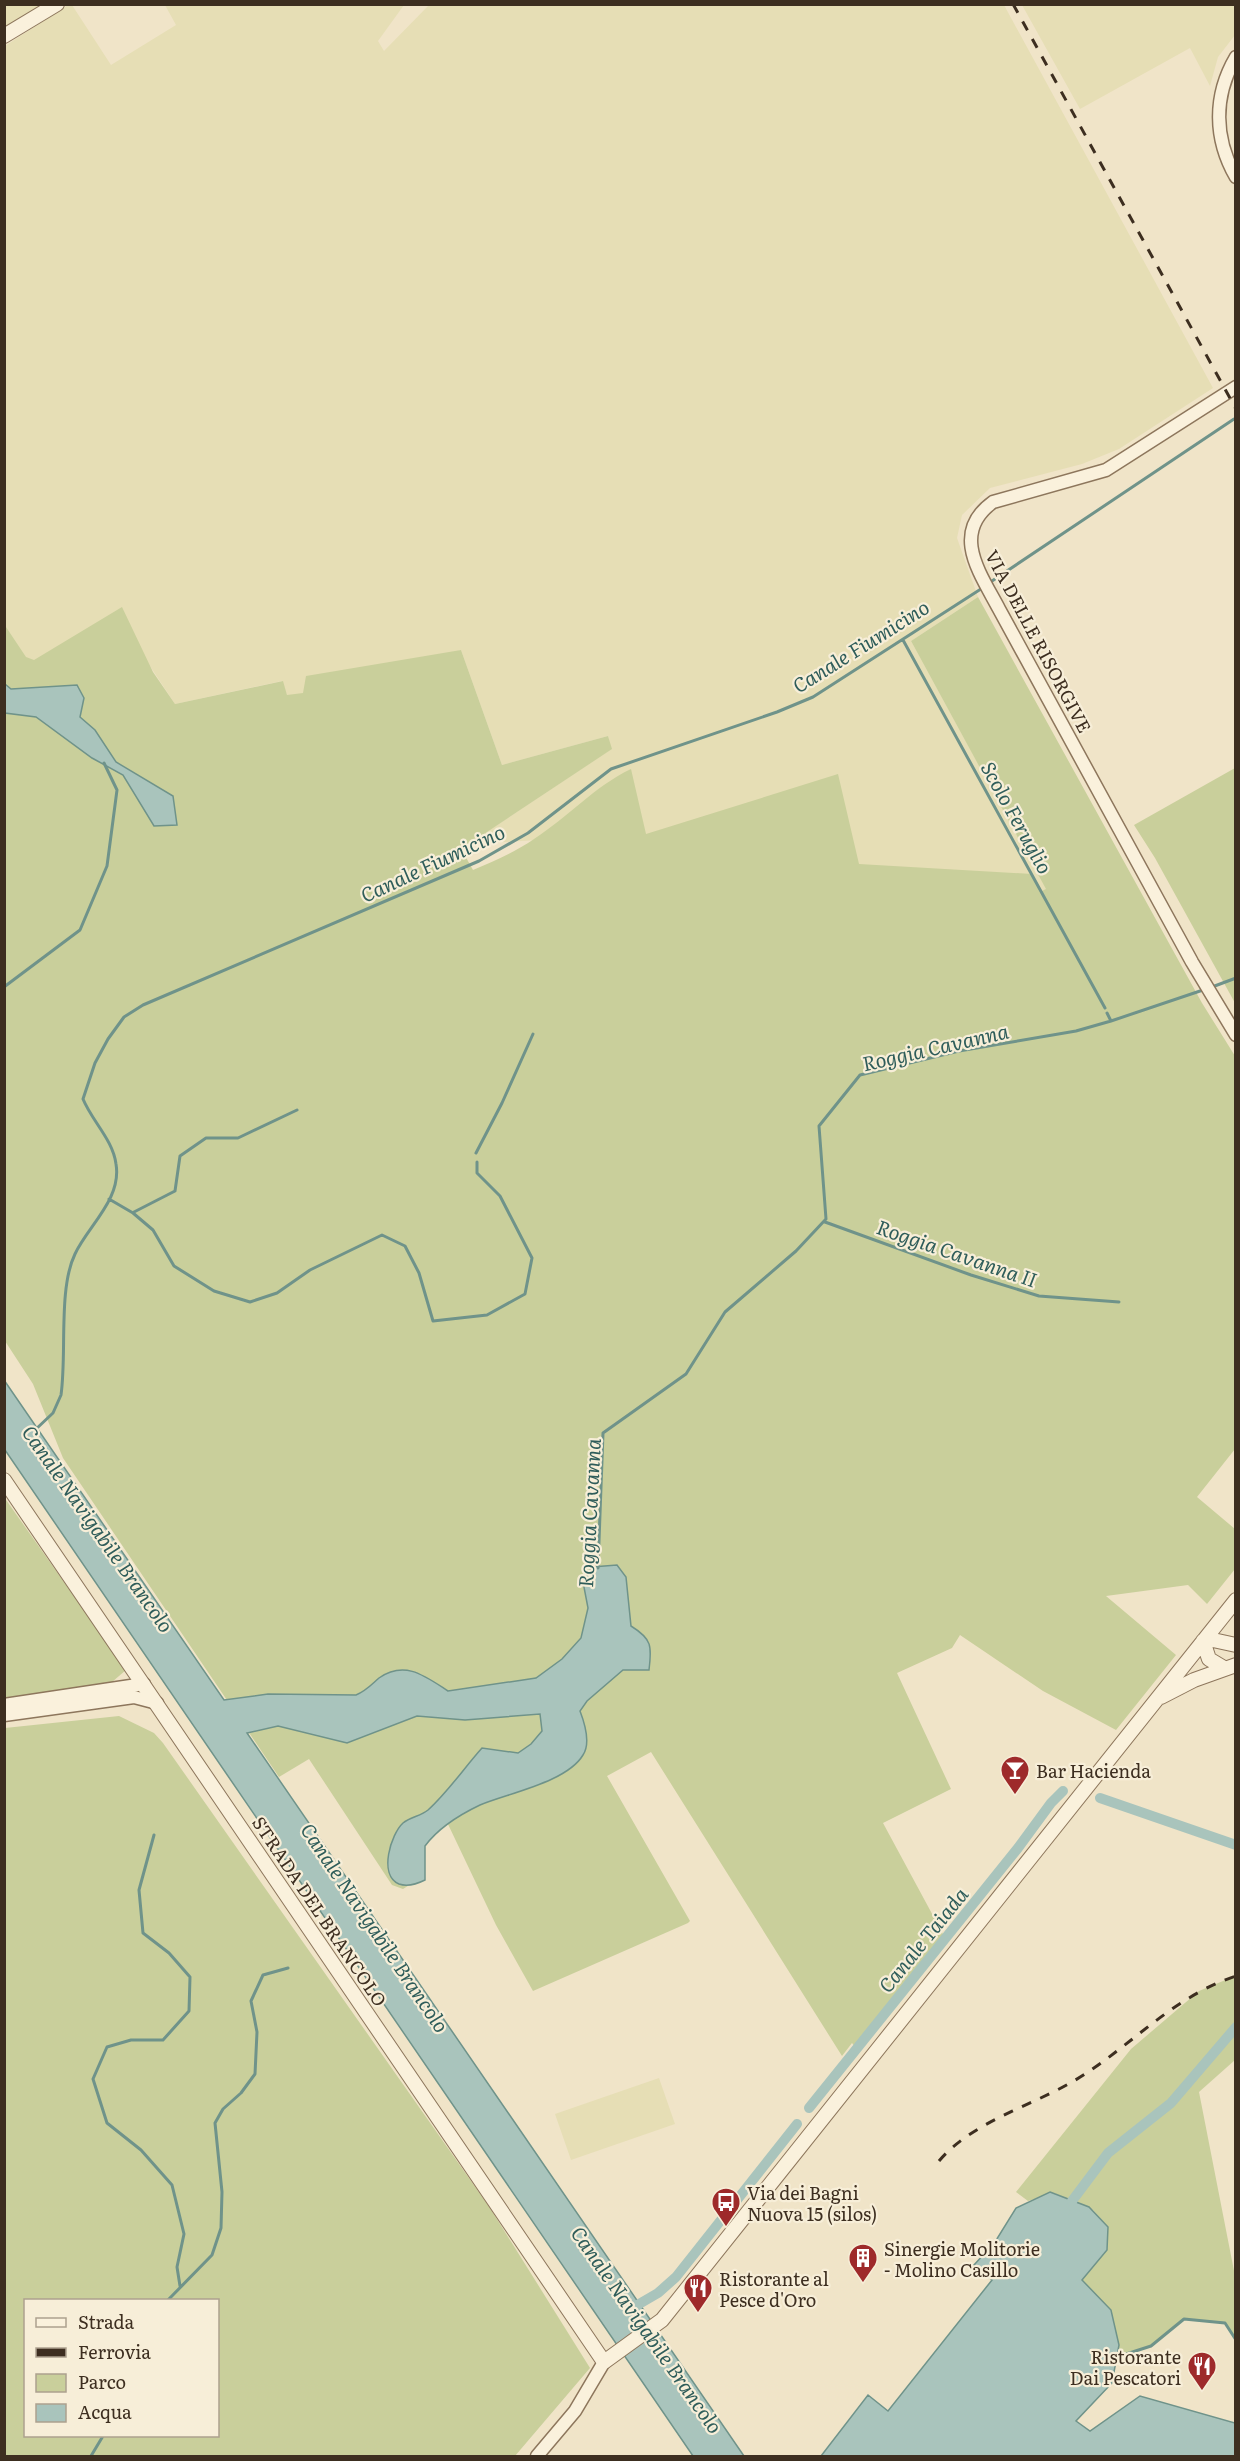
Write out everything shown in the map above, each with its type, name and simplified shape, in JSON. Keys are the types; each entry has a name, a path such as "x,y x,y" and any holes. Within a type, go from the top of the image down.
{"street":[{"path":"4,36 57,4"},
{"path":"1236,57 1224,82 1219,103 1223,149 1236,177"},
{"name":"VIA DELLE RISORGIVE","path":"1236,387 1106,470 1006,497 982,510 972,531 970,547 993,598 1197,969 1236,1035"},
{"name":"STRADA DEL BRANCOLO","path":"4,1480 604,2362"},
{"path":"537,2457 574,2411 604,2362 662,2320 1236,1600"},
{"path":"1203,1641 1213,1640 1236,1645"},
{"path":"1203,1641 1209,1659 1230,1667"},
{"path":"1157,1699 1230,1667"},
{"path":"131,1692 135,1671"},
{"path":"4,1705 131,1692 151,1694"},
{"path":"4,1715 131,1692 151,1694"}],"shaded area":[{"path":"5,5 50,5 5,32"},
{"path":"68,5 72,5 111,65 176,25 165,5 404,5 378,41 384,51 429,5 1004,5 1213,388 1119,449 1082,464 990,488 962,515 957,538 978,597 911,641 1115,1014 646,834 469,844 611,749 608,736 502,765 461,650 302,701 289,701 282,681 175,704 119,619 24,666 5,641 5,46"},
{"path":"1022,5 1235,5 1235,35 1218,57 1210,86 1190,48 1080,109"},
{"path":"659,2078 675,2124 571,2160 555,2114"}],"green space":[{"path":"978,597 1202,1003 1235,1056 1235,1449 1197,1497 1235,1529 1235,1569 1207,1604 1188,1585 1106,1596 1176,1655 1116,1730 1043,1691 960,1635 952,1648 897,1673 951,1789 883,1823 944,1936 855,2047 852,2043 842,2056 651,1752 607,1776 690,1921 688,1923 533,1991 496,1925 446,1820 425,1831 411,1884 403,1889 392,1885 309,1759 279,1777 63,1458 33,1384 5,1341 4,624 26,657 34,660 122,607 153,672 175,704 283,681 287,695 303,693 306,676 461,650 502,765 608,736 612,749 469,844 457,849 463,852 473,870 527,844 605,784 631,769 646,834 838,774 859,864 1032,874 1042,891 1046,889 911,641"},
{"path":"1235,768 1235,1003 1155,858 1134,825"},
{"path":"4,1497 126,1670 112,1682 5,1698"},
{"path":"119,1716 154,1733 163,1743 490,2208 590,2368 515,2456 5,2456 5,1728"},
{"path":"1235,1976 1235,2060 1199,2092 1235,2276 1235,2340 1225,2323 1184,2319 1151,2346 1117,2357 1119,2345 1082,2280 1107,2250 1108,2227 1093,2210 1054,2193 1028,2201 1016,2192 1131,2049 1199,1991"}],"water":[{"path":"5,684 11,689 77,685 84,698 80,717 95,730 116,762 173,796 177,825 154,826 123,775 92,758 36,717 5,713"},
{"name":"Canale Navigabile Brancolo","path":"4,1380 224,1700 268,1694 356,1695 366,1690 379,1678 398,1670 415,1672 448,1691 536,1678 562,1659 581,1638 588,1608 583,1582 592,1567 617,1565 626,1577 631,1626 647,1639 650,1649 649,1670 623,1670 587,1701 580,1711 587,1745 583,1755 564,1773 536,1786 480,1805 450,1822 437,1833 425,1846 425,1880 419,1883 399,1884 389,1872 391,1845 399,1828 403,1823 425,1812 435,1803 482,1748 518,1753 531,1744 542,1731 540,1714 465,1720 417,1716 347,1743 278,1726 247,1733 744,2456 693,2456 5,1450"},
{"path":"1050,2192 1089,2207 1108,2227 1107,2250 1082,2280 1111,2310 1119,2345 1112,2383 1076,2421 1090,2431 1140,2396 1235,2423 1235,2456 821,2456 868,2395 888,2411 992,2280 974,2265 995,2242 1016,2208"}],"waterway":[{"name":"Canale Fiumicino","path":"989,583 1234,419"},
{"name":"Canale Fiumicino","path":"35,1430 53,1413 61,1395 66,1285 70,1268 75,1254 103,1212 114,1189 116,1177 114,1155 83,1099 95,1063 108,1039 124,1017 143,1005 479,861 528,833 611,769 777,712 813,697 984,587"},
{"name":"Scolo Feruglio","path":"903,640 1105,1008"},
{"path":"4,987 80,930 107,866 117,790 104,763"},
{"path":"1212,987 1236,978"},
{"path":"1111,1021 1206,989"},
{"name":"Roggia Cavanna","path":"598,1568 603,1433 686,1374 725,1312 796,1251 826,1219 819,1126 860,1075 959,1051 1076,1031 1111,1021 1107,1013"},
{"path":"476,1153 502,1103 533,1034"},
{"path":"134,1212 175,1191 180,1156 206,1138 238,1138 297,1110"},
{"path":"109,1199 133,1213 153,1230 174,1266 214,1291 250,1302 277,1293 310,1270 382,1235 405,1246 419,1273 433,1321 487,1315 525,1294 532,1258 500,1196 477,1173 477,1162"},
{"name":"Roggia Cavanna II","path":"825,1222 971,1275 1039,1296 1119,1302"},
{"name":"Canale Taiada","path":"809,2108 1018,1848 1051,1803 1063,1791"},
{"name":"Canale Taiada","path":"1100,1798 1236,1845"},
{"path":"154,1835 139,1890 143,1933 169,1953 190,1977 189,2011 163,2040 131,2040 107,2047 93,2079 107,2123 141,2150 172,2185 184,2234 177,2267 180,2286"},
{"name":"Roggia Cavanna","path":"169,2299 212,2255 221,2228 222,2192 215,2123 223,2109 241,2093 255,2074 257,2032 251,2001 263,1975 288,1968"},
{"path":"1072,2201 1108,2153 1171,2103 1236,2027"},
{"name":"Canale Taiada","path":"627,2311 658,2293 676,2277 797,2124"},
{"path":"1117,2357 1151,2346 1184,2319 1225,2323 1236,2340"},
{"name":"Roggia Cavanna","path":"91,2456 102,2437"}],"railway":[{"path":"1013,4 1236,409"},
{"path":"939,2161 952,2147 984,2125 1072,2082 1191,1997 1236,1976"}],"place":[{"name":"Bar Hacienda","path":"1015,1796"},
{"name":"Via dei Bagni Nuova 15 (silos)","path":"726,2228"},
{"name":"Sinergie Molitorie - Molino Casillo","path":"863,2284"},
{"name":"Ristorante al Pesce d'Oro","path":"698,2314"},
{"name":"Ristorante Dai Pescatori","path":"1202,2392"}]}
